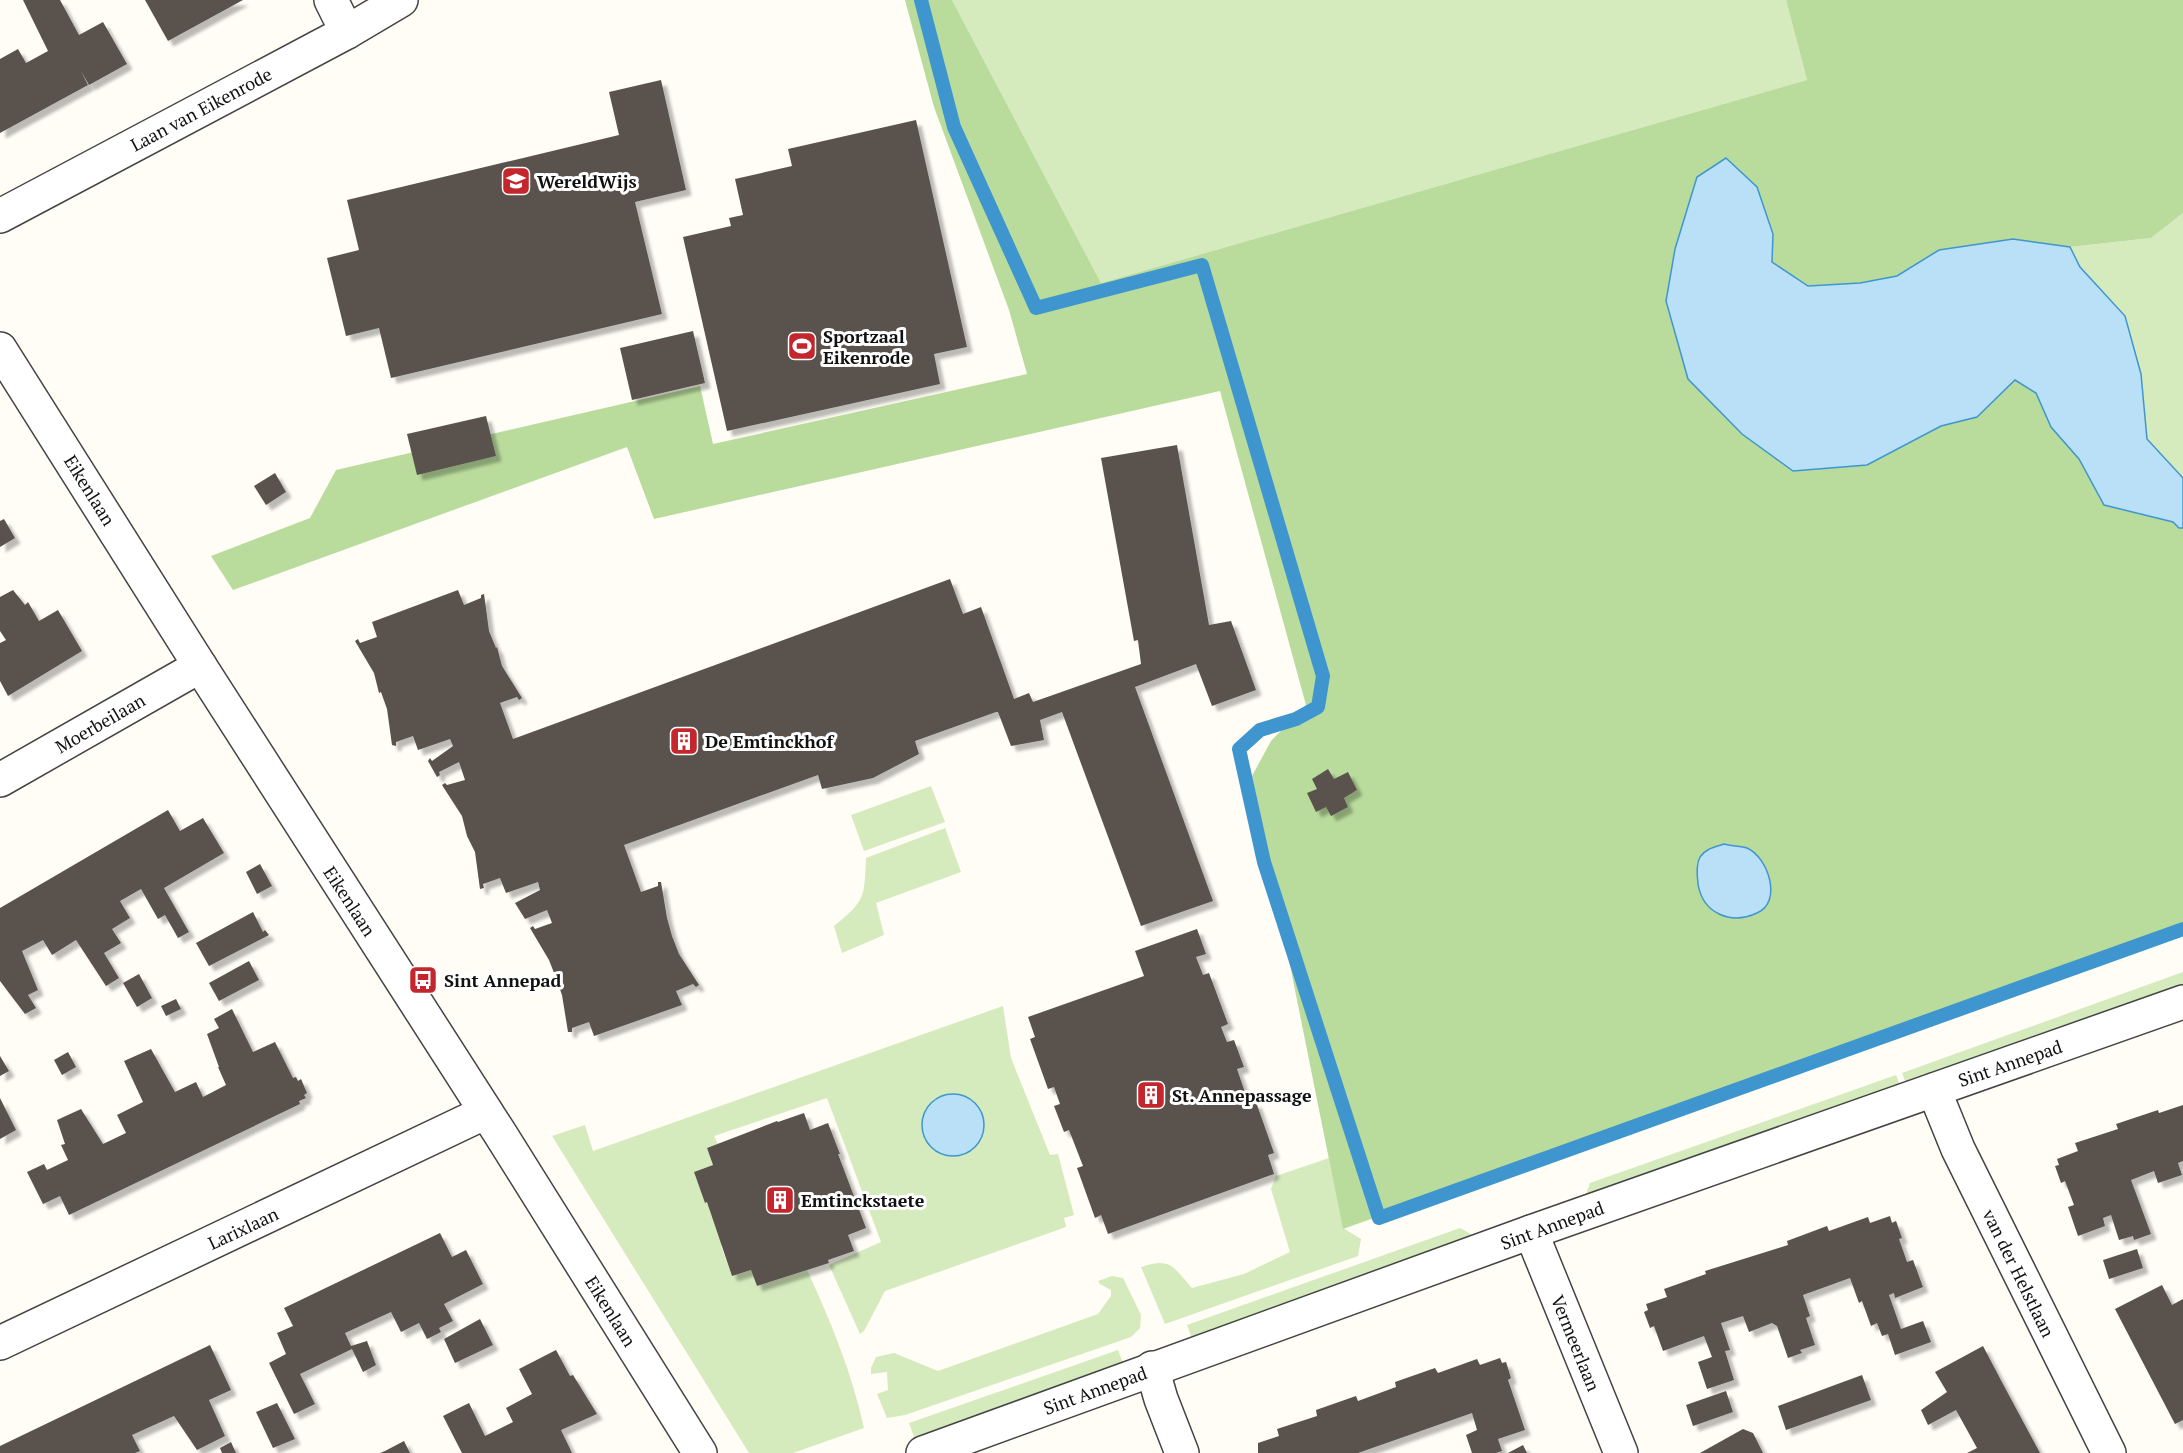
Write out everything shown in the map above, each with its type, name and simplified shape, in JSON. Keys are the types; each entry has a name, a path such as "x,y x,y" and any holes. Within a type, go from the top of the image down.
{"street":[{"path":"331,0 347,32"},
{"name":"Laan van Eikenrode","path":"0,216 347,32 401,0"},
{"name":"Eikenlaan","path":"0,349 486,1112 700,1453"},
{"name":"Moerbeilaan","path":"0,780 200,666"},
{"name":"Sint Annepad","path":"923,1453 1152,1368 2183,1002"},
{"name":"van der Helstlaan","path":"1934,1090 1958,1149 2109,1453"},
{"name":"Larixlaan","path":"0,1343 486,1112"},
{"name":"Vermeerlaan","path":"1532,1232 1621,1453"},
{"path":"1152,1368 1161,1399 1182,1453"}],"green space":[{"path":"905,0 952,0 1101,283 1807,80 1786,0 2183,0 2183,213 2151,238 2070,247 2013,239 1939,250 1897,276 1860,283 1808,286 1772,262 1773,234 1697,177 1675,249 1666,301 1867,465 1941,426 1977,417 2015,380 2036,393 2051,427 2079,459 2104,505 2173,522 2179,528 2183,528 2183,927 1343,1229 1252,776 1271,741 1306,705 1220,391 654,519 627,447 233,590 211,556 310,518 336,470 700,386 713,444 1027,374 1009,310 934,107"},
{"path":"952,0 1786,0 1807,80 1101,283"},
{"path":"2183,213 2183,478 2147,439 2141,374 2125,316 2080,267 2070,247 2151,238"},
{"path":"931,786 945,822 864,851 851,815"},
{"path":"945,828 961,872 876,903 884,935 842,953 834,926 858,904 865,882 866,858"},
{"path":"2183,972 2183,988 1907,1086 1902,1073"},
{"path":"1003,1006 1011,1058 1050,1155 1058,1154 1074,1215 1064,1218 1066,1227 885,1291 864,1331 860,1334 829,1265 881,1242 827,1098 714,1136 718,1144 707,1148 713,1165 694,1172 705,1203 707,1202 726,1244 721,1246 732,1276 751,1270 757,1286 807,1270 840,1348 864,1428 793,1453 749,1453 552,1136 585,1125 593,1151"},
{"path":"1896,1075 1901,1088 1584,1200 1590,1183"},
{"path":"1329,1158 1343,1228 1361,1239 1358,1256 1165,1324 1141,1267 1159,1263 1171,1266 1192,1288 1244,1274 1290,1252 1271,1189 1276,1176"},
{"path":"1460,1228 1478,1238 1192,1339 1187,1325"},
{"path":"1112,1276 1123,1278 1141,1315 1140,1328 1131,1337 905,1415 887,1418 877,1394 888,1390 887,1372 871,1374 876,1357 894,1353 938,1371 1098,1314 1111,1296 1111,1290 1098,1281"},
{"path":"1118,1350 1123,1363 914,1437 909,1423"}],"water":[{"path":"1726,158 1757,187 1773,234 1772,262 1808,286 1860,283 1897,276 1939,250 2013,239 2070,247 2080,267 2125,316 2141,374 2147,439 2183,478 2183,528 2179,528 2173,522 2104,505 2079,459 2051,427 2036,393 2015,380 1977,417 1941,426 1867,465 1793,471 1742,434 1688,379 1666,301 1675,249 1697,177"},
{"path":"1724,844 1747,848 1755,853 1766,870 1771,890 1765,907 1757,913 1738,918 1728,917 1712,910 1701,894 1697,874 1700,857 1708,850"},
{"path":"953,1094 965,1096 975,1103 982,1113 984,1125 982,1137 975,1147 965,1154 953,1156 941,1154 931,1147 924,1137 922,1125 924,1113 931,1103 941,1096"}],"building":[{"path":"23,0 60,0 79,35 103,22 127,64 89,85 81,71 88,85 0,133 0,59 18,49 26,63 48,51"},
{"path":"145,0 243,0 168,41"},
{"path":"661,80 686,190 635,202 662,314 391,378 379,328 346,336 327,258 359,250 347,200 619,135 609,92"},
{"path":"916,120 967,347 934,354 940,384 727,431 683,237 731,226 729,218 743,215 735,179 792,166 788,149"},
{"path":"693,331 705,383 632,400 620,348"},
{"path":"486,416 496,456 417,475 407,434"},
{"name":"De Emtinckhof","path":"1177,445 1209,625 1231,621 1256,690 1212,706 1196,664 1135,687 1213,901 1141,926 1062,712 1040,720 1044,740 1011,746 998,712 996,712 915,741 919,754 873,778 822,789 818,775 624,845 641,892 658,886 658,882 661,882 672,936 679,954 699,985 696,987 693,984 676,991 682,1005 594,1036 589,1022 572,1028 572,1032 568,1032 562,995 556,978 549,960 530,928 533,926 535,929 552,923 547,910 525,919 515,903 540,890 538,882 506,893 500,878 483,884 484,888 480,889 475,852 467,836 462,816 442,785 465,780 459,762 439,772 440,775 437,777 428,761 430,758 432,761 453,746 450,739 418,750 413,736 396,742 396,746 392,745 387,709 381,692 379,693 374,673 355,641 358,639 360,643 377,637 372,622 458,590 464,605 481,598 484,594 489,631 497,647 502,666 522,698 519,700 517,697 500,703 513,739 950,579 963,614 981,607 1014,699 1029,693 1033,702 1141,664 1138,640 1134,641 1101,458"},
{"path":"275,473 286,492 266,505 254,486"},
{"path":"4,519 15,538 0,547 0,521"},
{"path":"13,590 25,605 28,602 39,621 58,610 82,651 8,696 0,681 0,643 6,640 0,631 0,597"},
{"path":"1328,769 1334,779 1348,772 1357,790 1344,798 1348,807 1331,816 1326,807 1316,812 1307,793 1317,789 1312,779"},
{"path":"168,810 180,831 203,818 224,853 164,888 189,932 178,938 165,915 158,919 141,889 120,901 130,918 112,929 121,943 104,953 119,978 106,986 76,940 52,955 43,940 22,951 38,990 28,995 36,1008 25,1014 0,981 0,908"},
{"path":"260,864 272,886 257,894 246,872"},
{"path":"253,912 263,932 265,930 269,935 209,966 196,943"},
{"name":"St. Annepassage","path":"1197,929 1206,954 1196,957 1203,975 1209,973 1228,1024 1221,1027 1227,1042 1234,1040 1244,1067 1237,1069 1249,1104 1256,1102 1274,1153 1268,1155 1274,1174 1108,1234 1101,1215 1095,1218 1077,1168 1083,1166 1069,1130 1064,1132 1054,1106 1060,1104 1054,1087 1048,1089 1030,1039 1035,1037 1028,1017 1144,976 1135,951"},
{"path":"249,961 259,980 219,1001 209,983"},
{"path":"139,974 152,998 137,1007 123,983"},
{"path":"176,999 181,1009 166,1016 161,1006"},
{"path":"232,1009 253,1052 275,1042 293,1078 296,1077 298,1081 301,1079 307,1093 304,1095 306,1098 299,1101 300,1104 69,1215 60,1196 43,1204 27,1172 44,1164 47,1170 68,1160 61,1145 65,1144 57,1120 81,1109 103,1144 126,1133 117,1115 143,1102 124,1061 151,1049 175,1092 196,1082 203,1097 226,1085 207,1034 219,1028 214,1019"},
{"path":"68,1052 76,1067 62,1075 54,1060"},
{"path":"0,1056 9,1071 0,1076"},
{"path":"0,1098 16,1130 0,1139"},
{"path":"2183,1105 2183,1161 2178,1163 2182,1175 2158,1183 2154,1171 2131,1180 2151,1234 2134,1240 2133,1236 2119,1240 2111,1215 2103,1218 2105,1226 2078,1236 2068,1207 2074,1205 2065,1181 2061,1183 2055,1166 2059,1165 2057,1159 2078,1151 2075,1143 2118,1129 2116,1124 2158,1110 2159,1113"},
{"name":"Emtinckstaete","path":"804,1113 810,1130 828,1123 866,1228 848,1235 854,1251 828,1260 829,1263 757,1286 751,1270 732,1276 707,1202 705,1203 694,1172 713,1165 707,1148"},
{"path":"1890,1216 1892,1223 1896,1221 1907,1262 1913,1260 1923,1287 1895,1298 1894,1293 1889,1295 1901,1329 1923,1321 1931,1342 1895,1355 1888,1334 1882,1336 1877,1323 1871,1326 1850,1278 1803,1295 1810,1316 1806,1318 1815,1345 1800,1350 1802,1353 1788,1358 1777,1326 1772,1323 1749,1332 1743,1316 1721,1323 1730,1350 1725,1351 1734,1380 1707,1389 1698,1362 1712,1357 1704,1336 1663,1351 1654,1326 1650,1328 1644,1312 1648,1310 1646,1304 1667,1297 1664,1289 1706,1274 1705,1271 1788,1245 1787,1241 1827,1226 1829,1231 1868,1217 1870,1223"},
{"path":"440,1233 452,1257 466,1250 483,1284 444,1304 453,1321 439,1328 441,1332 427,1339 419,1323 401,1332 391,1312 345,1333 351,1346 367,1341 376,1365 363,1372 352,1349 300,1374 315,1404 294,1414 269,1363 286,1354 277,1333 293,1326 284,1308"},
{"path":"2137,1249 2143,1268 2109,1279 2103,1260"},
{"path":"2162,1285 2172,1305 2183,1299 2183,1420 2175,1424 2115,1309"},
{"path":"480,1319 493,1345 455,1363 444,1339"},
{"path":"210,1345 231,1390 209,1400 225,1436 197,1450 174,1416 132,1435 140,1451 135,1453 0,1453 0,1446"},
{"path":"1983,1346 2040,1453 1967,1453 1977,1448 1956,1410 1928,1425 1921,1410 1947,1392 1935,1372"},
{"path":"556,1350 570,1376 573,1375 597,1414 561,1430 572,1453 462,1453 443,1416 469,1403 485,1436 513,1422 506,1408 532,1394 519,1369"},
{"path":"1500,1358 1502,1363 1506,1362 1511,1378 1508,1380 1525,1430 1498,1439 1502,1451 1472,1453 1466,1435 1477,1430 1472,1413 1358,1453 1258,1453 1258,1443 1279,1436 1277,1429 1317,1416 1316,1410 1356,1396 1358,1401 1396,1387 1395,1382 1435,1368 1438,1373 1477,1359 1480,1365"},
{"path":"1862,1375 1871,1400 1786,1430 1778,1406"},
{"path":"1726,1391 1733,1412 1693,1426 1686,1405"},
{"path":"277,1403 295,1439 273,1448 256,1412"},
{"path":"1743,1429 1753,1433 1763,1453 1700,1453"},
{"path":"404,1441 410,1453 380,1453 385,1451"},
{"path":"231,1442 236,1453 222,1453 220,1448"},
{"path":"1523,1445 1527,1453 1508,1453"}],"waterway":[{"path":"921,0 954,127 1036,308 1202,265 1323,676 1318,707 1296,719 1260,730 1239,749 1264,862 1379,1218 2183,929"}],"place":[{"name":"WereldWijs","path":"516,181"},
{"name":"Sportzaal Eikenrode","path":"802,346"},
{"name":"De Emtinckhof","path":"684,741"},
{"name":"Sint Annepad","path":"423,980"},
{"name":"St. Annepassage","path":"1151,1095"},
{"name":"Emtinckstaete","path":"780,1200"}]}
